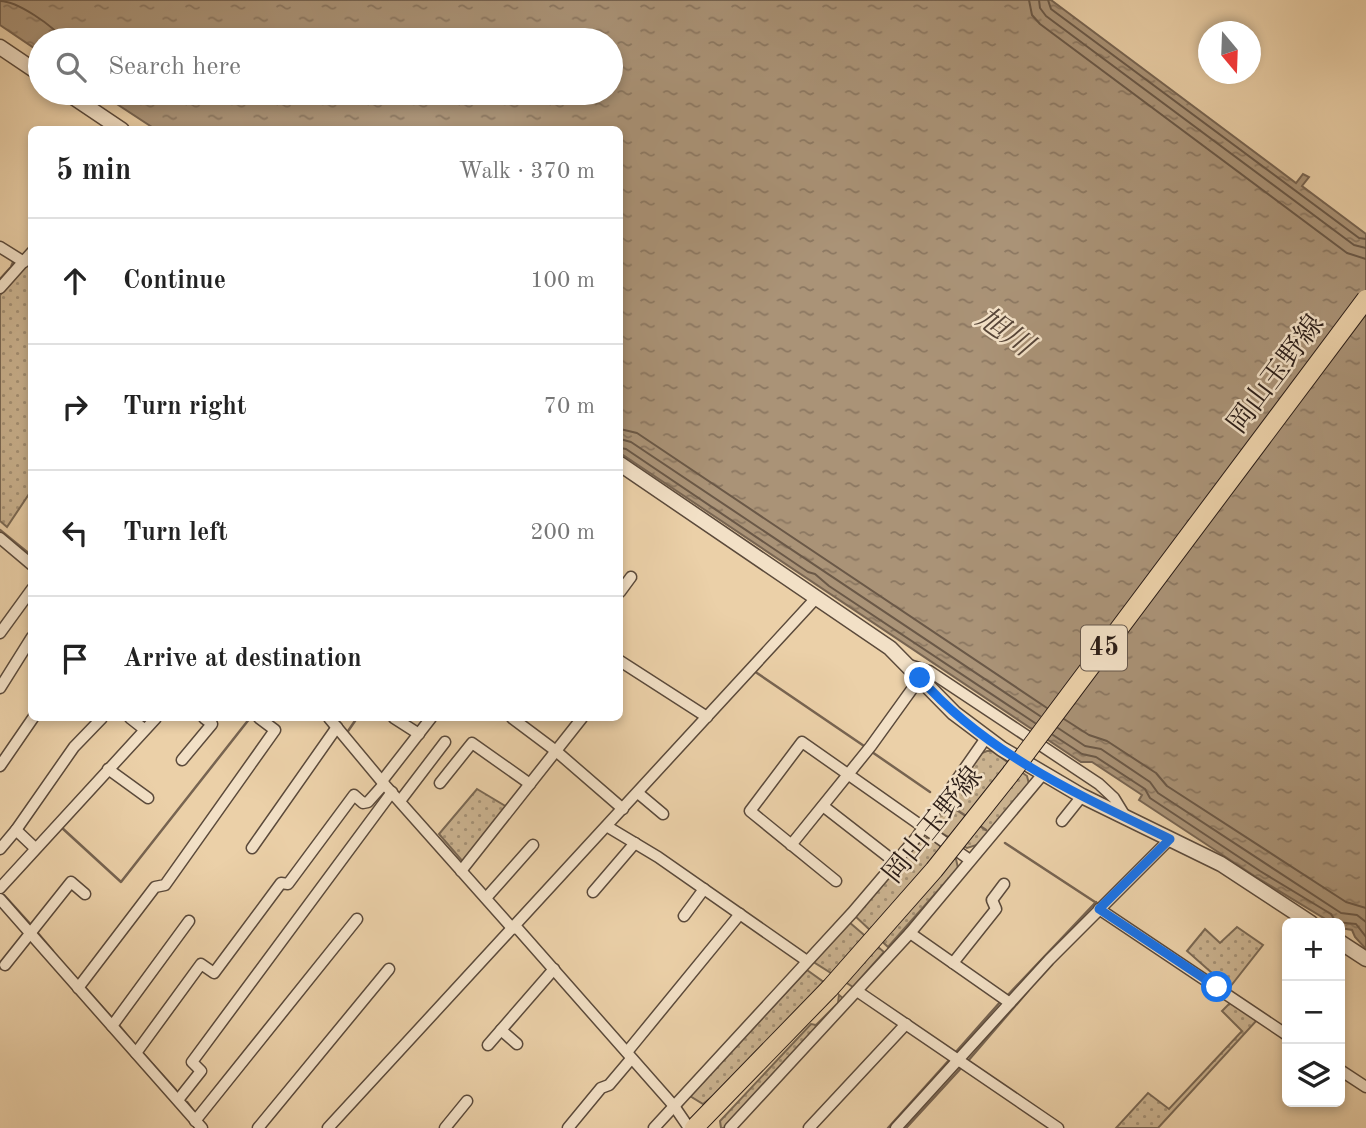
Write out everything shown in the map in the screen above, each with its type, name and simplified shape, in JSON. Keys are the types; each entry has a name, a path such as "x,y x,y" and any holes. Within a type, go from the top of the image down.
{"main road":[{"name":"岡山玉野線","path":"692,1128 830,988 934,870 994,795 1366,299"}],"street":[{"path":"0,47 28,66"},
{"path":"85,105 116,126"},
{"path":"0,247 24,262"},
{"path":"0,288 28,257"},
{"path":"623,466 878,639 908,665 946,706 986,738 1082,796 1221,864 1303,918"},
{"path":"1,541 28,562"},
{"path":"623,588 632,577"},
{"path":"0,633 28,594"},
{"path":"328,1128 817,597"},
{"path":"0,688 28,643"},
{"path":"908,665 929,671 1099,785 1114,797 1127,818"},
{"path":"623,666 705,716"},
{"path":"791,845 868,749 920,678"},
{"path":"0,766 31,721"},
{"path":"0,849 74,747 99,721"},
{"path":"134,721 142,728"},
{"path":"0,888 142,728 152,721"},
{"path":"182,760 212,724 208,721"},
{"path":"80,985 155,887 165,885 275,730 263,721"},
{"path":"399,721 419,734"},
{"path":"178,1100 201,1071 192,1062 392,789 428,721"},
{"path":"516,721 556,751 621,807"},
{"path":"463,869 580,721"},
{"path":"252,848 333,722 488,895 512,928 518,929 692,1128"},
{"path":"654,1128 852,913 924,825 986,738"},
{"path":"138,1050 201,964 214,972 281,883 288,884 354,795 363,803 392,789 446,742"},
{"path":"835,881 750,811 802,742 924,825 970,860"},
{"path":"440,783 472,743 530,784"},
{"path":"108,769 148,798"},
{"path":"730,1128 910,933 1043,774"},
{"path":"638,793 663,814"},
{"path":"1062,821 1082,796"},
{"path":"823,806 895,862"},
{"path":"608,827 704,889 807,961"},
{"path":"16,830 34,847"},
{"path":"896,1128 959,1060 1006,1000 1170,839"},
{"path":"593,892 635,843"},
{"path":"488,895 533,845"},
{"path":"5,965 71,882 85,894"},
{"path":"953,963 996,909 992,900 1004,884"},
{"path":"684,916 704,889"},
{"path":"0,899 33,930 138,1050 198,1124 358,919"},
{"path":"1101,907 1282,1032"},
{"path":"568,1128 601,1088 609,1085 740,914"},
{"path":"114,1023 189,921"},
{"path":"910,933 1006,1000"},
{"path":"1345,945 1366,959"},
{"path":"258,1128 389,968"},
{"path":"488,1045 554,969"},
{"path":"857,991 1058,1128"},
{"path":"809,1128 906,1024"},
{"path":"501,1030 517,1044"},
{"path":"1345,1073 1366,1087"},
{"path":"445,1128 467,1101"}],"shaded area":[{"path":"28,263 28,496 7,527 0,521 0,295"},
{"path":"992,751 1027,776 1029,784 980,844 967,848 940,832 935,821 982,753"},
{"path":"477,789 507,807 464,863 439,834"},
{"path":"929,837 956,859 958,868 888,947 855,916 918,841"},
{"path":"849,922 884,952 853,987 812,961"},
{"path":"1237,927 1263,945 1230,987 1211,975 1212,973 1187,951 1205,929 1220,943"},
{"path":"807,970 825,983 718,1092 703,1104 690,1096"},
{"path":"839,995 844,999 726,1128 721,1128 720,1121 811,1024 816,1025 838,1003"},
{"path":"1232,1001 1258,1019 1158,1128 1116,1128 1148,1093 1169,1109 1242,1031 1222,1011"}],"water":[{"name":"旭川","path":"0,0 1051,0 1296,183 1303,174 1309,177 1302,186 1366,234 1366,949 1352,930 1345,929 1345,918 1324,918 1256,877 1139,800 1142,795 1092,762 1081,762 623,455 623,126 150,126 118,105 623,105 623,28 28,28 28,44 0,25"}],"waterway":[{"path":"0,279 14,260"},
{"path":"0,530 28,553"},
{"path":"754,671 867,748"},
{"path":"61,827 121,882 248,721"},
{"path":"346,734 355,721"},
{"path":"872,752 930,792"},
{"path":"949,805 966,816"},
{"path":"977,824 986,830"},
{"path":"1005,843 1098,904"},
{"path":"4,895 33,927"},
{"path":"1007,996 1096,902"},
{"path":"37,932 53,951"},
{"path":"83,985 113,1019"},
{"path":"967,1062 1028,991"},
{"path":"955,1053 1002,1000"},
{"path":"118,1024 136,1046"},
{"path":"141,1051 176,1090"},
{"path":"888,1128 951,1058"},
{"path":"906,1128 963,1066"},
{"path":"187,1102 193,1110"}],"route":[{"path":"920,678 954,713 1002,749 1082,796 1170,839 1099,909 1217,987"}]}
